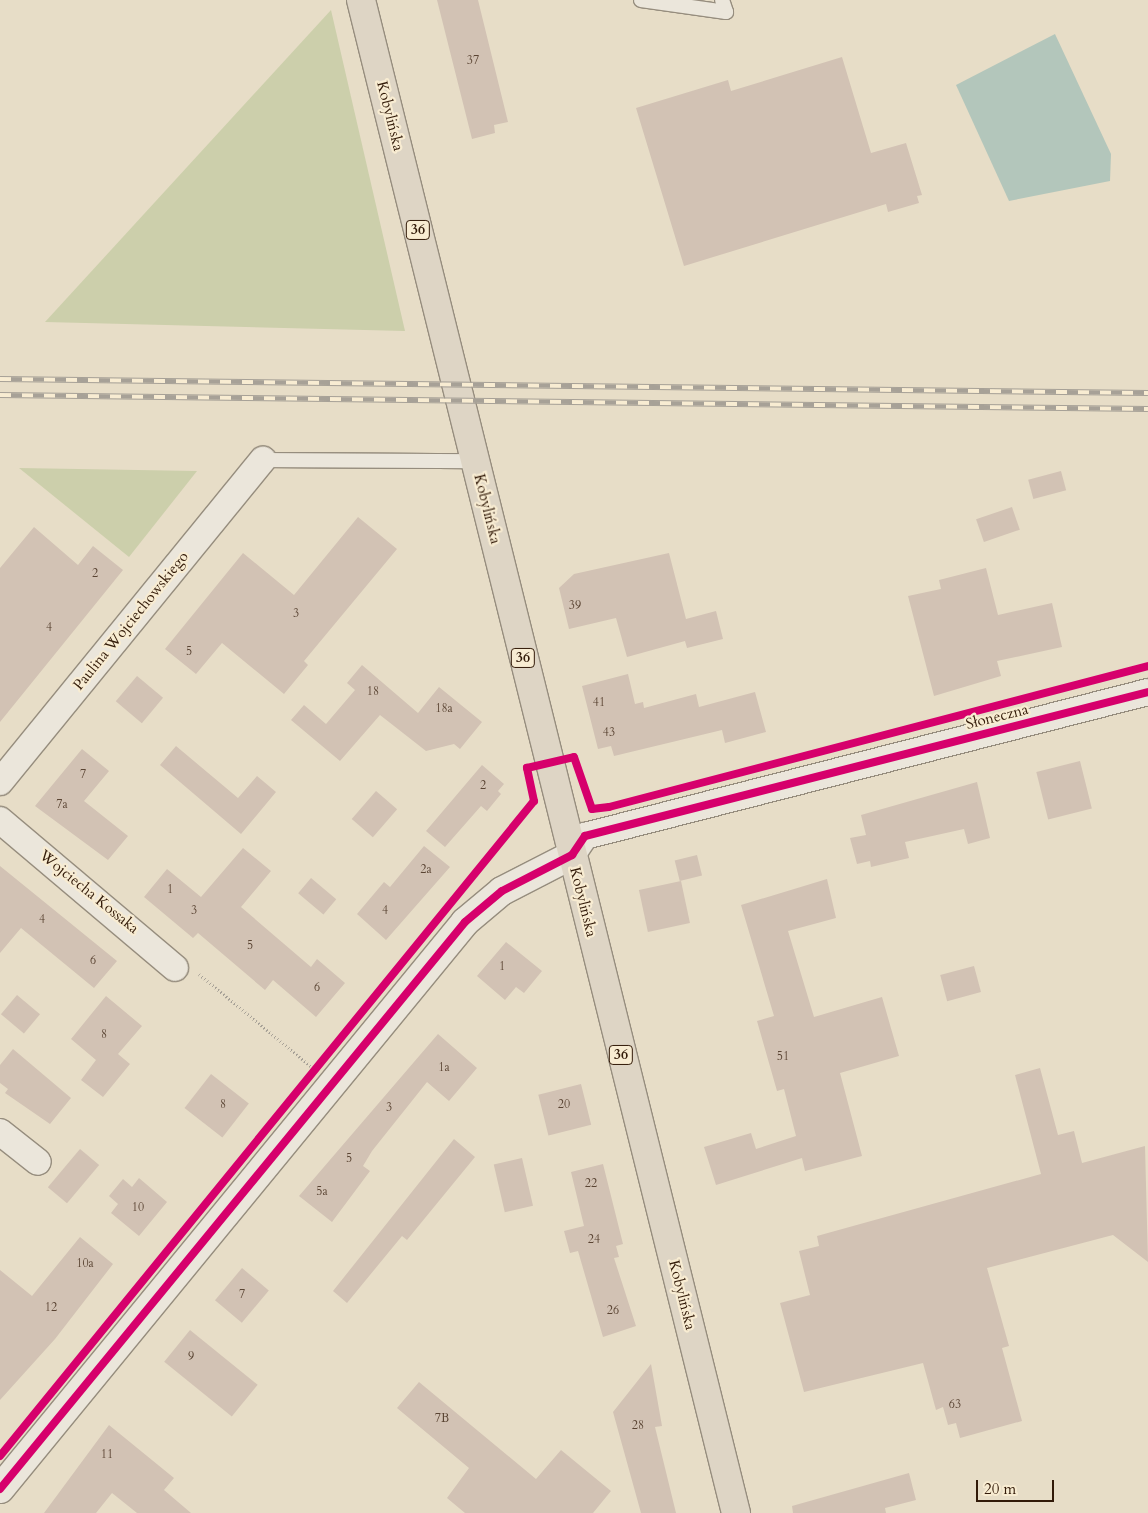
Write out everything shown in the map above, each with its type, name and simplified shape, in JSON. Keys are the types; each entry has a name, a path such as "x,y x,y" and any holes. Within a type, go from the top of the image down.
{"main road":[{"name":"Kobylińska","path":"361,0 736,1513"}],"street":[{"name":"Paulina Wojciechowskiego","path":"0,782 263,460"},
{"name":"Słoneczna","path":"572,855 585,836 1148,692"},
{"name":"Wojciecha Kossaka","path":"0,820 175,968"},
{"path":"0,1489 465,922 502,891 572,855"},
{"path":"0,1132 38,1162"}],"lane":[{"path":"641,0 726,12 722,0"},
{"path":"263,460 475,461"}],"path":[{"path":"175,968 200,974 316,1070"}],"green space":[{"path":"331,10 405,331 45,322"},
{"path":"19,468 197,471 129,557"}],"shaded area":[{"path":"1055,34 1111,154 1110,181 1009,201 956,85"}],"building":[{"path":"437,0 478,0 508,122 494,125 495,133 472,139"},
{"path":"842,57 871,153 906,143 922,195 917,196 919,203 888,212 886,204 684,266 636,108 728,80 731,91"},
{"path":"1061,471 1066,490 1033,499 1028,480"},
{"path":"1012,507 1020,530 984,542 976,519"},
{"path":"358,517 397,549 304,661 308,665 284,694 222,643 196,674 165,649 243,553 294,595"},
{"path":"34,527 78,565 93,546 123,570 0,722 0,568"},
{"path":"669,553 686,619 716,611 723,639 687,648 685,641 627,657 616,618 569,629 559,588 574,574"},
{"path":"986,568 998,615 1052,603 1062,647 997,661 1001,676 934,696 908,596 941,589 939,580"},
{"path":"362,665 418,713 439,687 482,722 460,749 454,744 426,751 380,715 340,761 291,720 304,705 326,724 355,690 347,683"},
{"path":"628,674 635,704 643,702 644,708 696,694 699,707 755,692 766,732 725,743 722,730 614,756 611,746 598,749 582,686"},
{"path":"137,676 163,698 142,723 116,701"},
{"path":"176,746 238,798 257,776 276,792 241,834 160,765"},
{"path":"82,749 109,771 84,801 128,836 108,860 35,806"},
{"path":"1080,761 1092,809 1048,819 1036,772"},
{"path":"482,765 504,784 498,791 501,794 487,811 481,806 445,847 426,831"},
{"path":"977,782 990,838 968,844 964,829 905,842 909,858 871,867 870,861 857,864 850,838 866,835 861,815"},
{"path":"376,791 397,809 373,837 352,819"},
{"path":"424,846 450,867 386,940 357,914 384,882 390,887"},
{"path":"243,848 271,871 241,907 311,967 317,959 345,983 316,1017 273,980 265,990 198,933 193,938 144,897 167,869 201,897"},
{"path":"697,855 702,875 680,881 675,861"},
{"path":"0,866 117,961 94,988 21,928 0,953"},
{"path":"311,878 336,899 323,915 298,893"},
{"path":"827,879 836,918 788,931 814,1017 882,997 899,1056 840,1073 862,1156 805,1171 802,1158 716,1185 704,1147 751,1133 756,1149 796,1136 784,1089 777,1091 757,1021 774,1016 741,905"},
{"path":"681,881 690,923 648,932 639,890"},
{"path":"506,942 542,971 524,993 516,987 505,1000 477,976"},
{"path":"974,966 981,992 947,1001 940,975"},
{"path":"17,995 40,1014 24,1033 1,1014"},
{"path":"106,996 142,1026 118,1054 130,1064 103,1097 81,1080 96,1060 71,1039"},
{"path":"438,1034 477,1068 449,1101 427,1082 372,1151 363,1166 370,1171 332,1222 299,1196"},
{"path":"13,1049 71,1098 50,1124 5,1093 8,1089 0,1083 0,1065"},
{"path":"1040,1068 1058,1135 1074,1131 1082,1163 1145,1146 1148,1262 1113,1235 987,1268 1009,1346 1002,1348 1022,1421 960,1438 956,1423 948,1425 943,1407 936,1410 923,1363 804,1392 780,1303 810,1295 799,1251 819,1246 817,1236 1041,1174 1015,1075"},
{"path":"211,1074 249,1104 222,1137 185,1108"},
{"path":"581,1084 591,1125 548,1135 538,1095"},
{"path":"454,1139 475,1157 407,1240 402,1236 347,1303 333,1291"},
{"path":"80,1149 99,1165 67,1203 48,1187"},
{"path":"522,1158 533,1206 505,1212 494,1165"},
{"path":"603,1164 623,1244 616,1246 619,1257 614,1258 636,1326 603,1337 578,1251 570,1253 564,1231 584,1226 571,1172"},
{"path":"139,1178 167,1202 139,1236 111,1213 118,1204 109,1196 123,1179 132,1187"},
{"path":"80,1237 113,1264 55,1339 0,1400 0,1270 32,1296"},
{"path":"242,1268 269,1290 242,1323 215,1300"},
{"path":"190,1330 258,1385 232,1417 164,1362"},
{"path":"651,1364 662,1426 655,1427 676,1513 641,1513 613,1412"},
{"path":"419,1382 536,1479 561,1450 611,1491 593,1513 465,1513 447,1498 469,1468 397,1408"},
{"path":"109,1425 174,1478 164,1490 191,1513 137,1513 112,1493 96,1513 44,1513"},
{"path":"909,1473 916,1500 885,1508 886,1513 793,1513 792,1506"}],"railway":[{"path":"0,379 1148,393"},
{"path":"0,395 1148,409"}],"cycle path":[{"path":"0,1456 534,801 527,768 574,757 592,809 609,807 1148,666"},
{"path":"0,1489 465,922 502,891 572,855 585,836 1148,692"}]}
